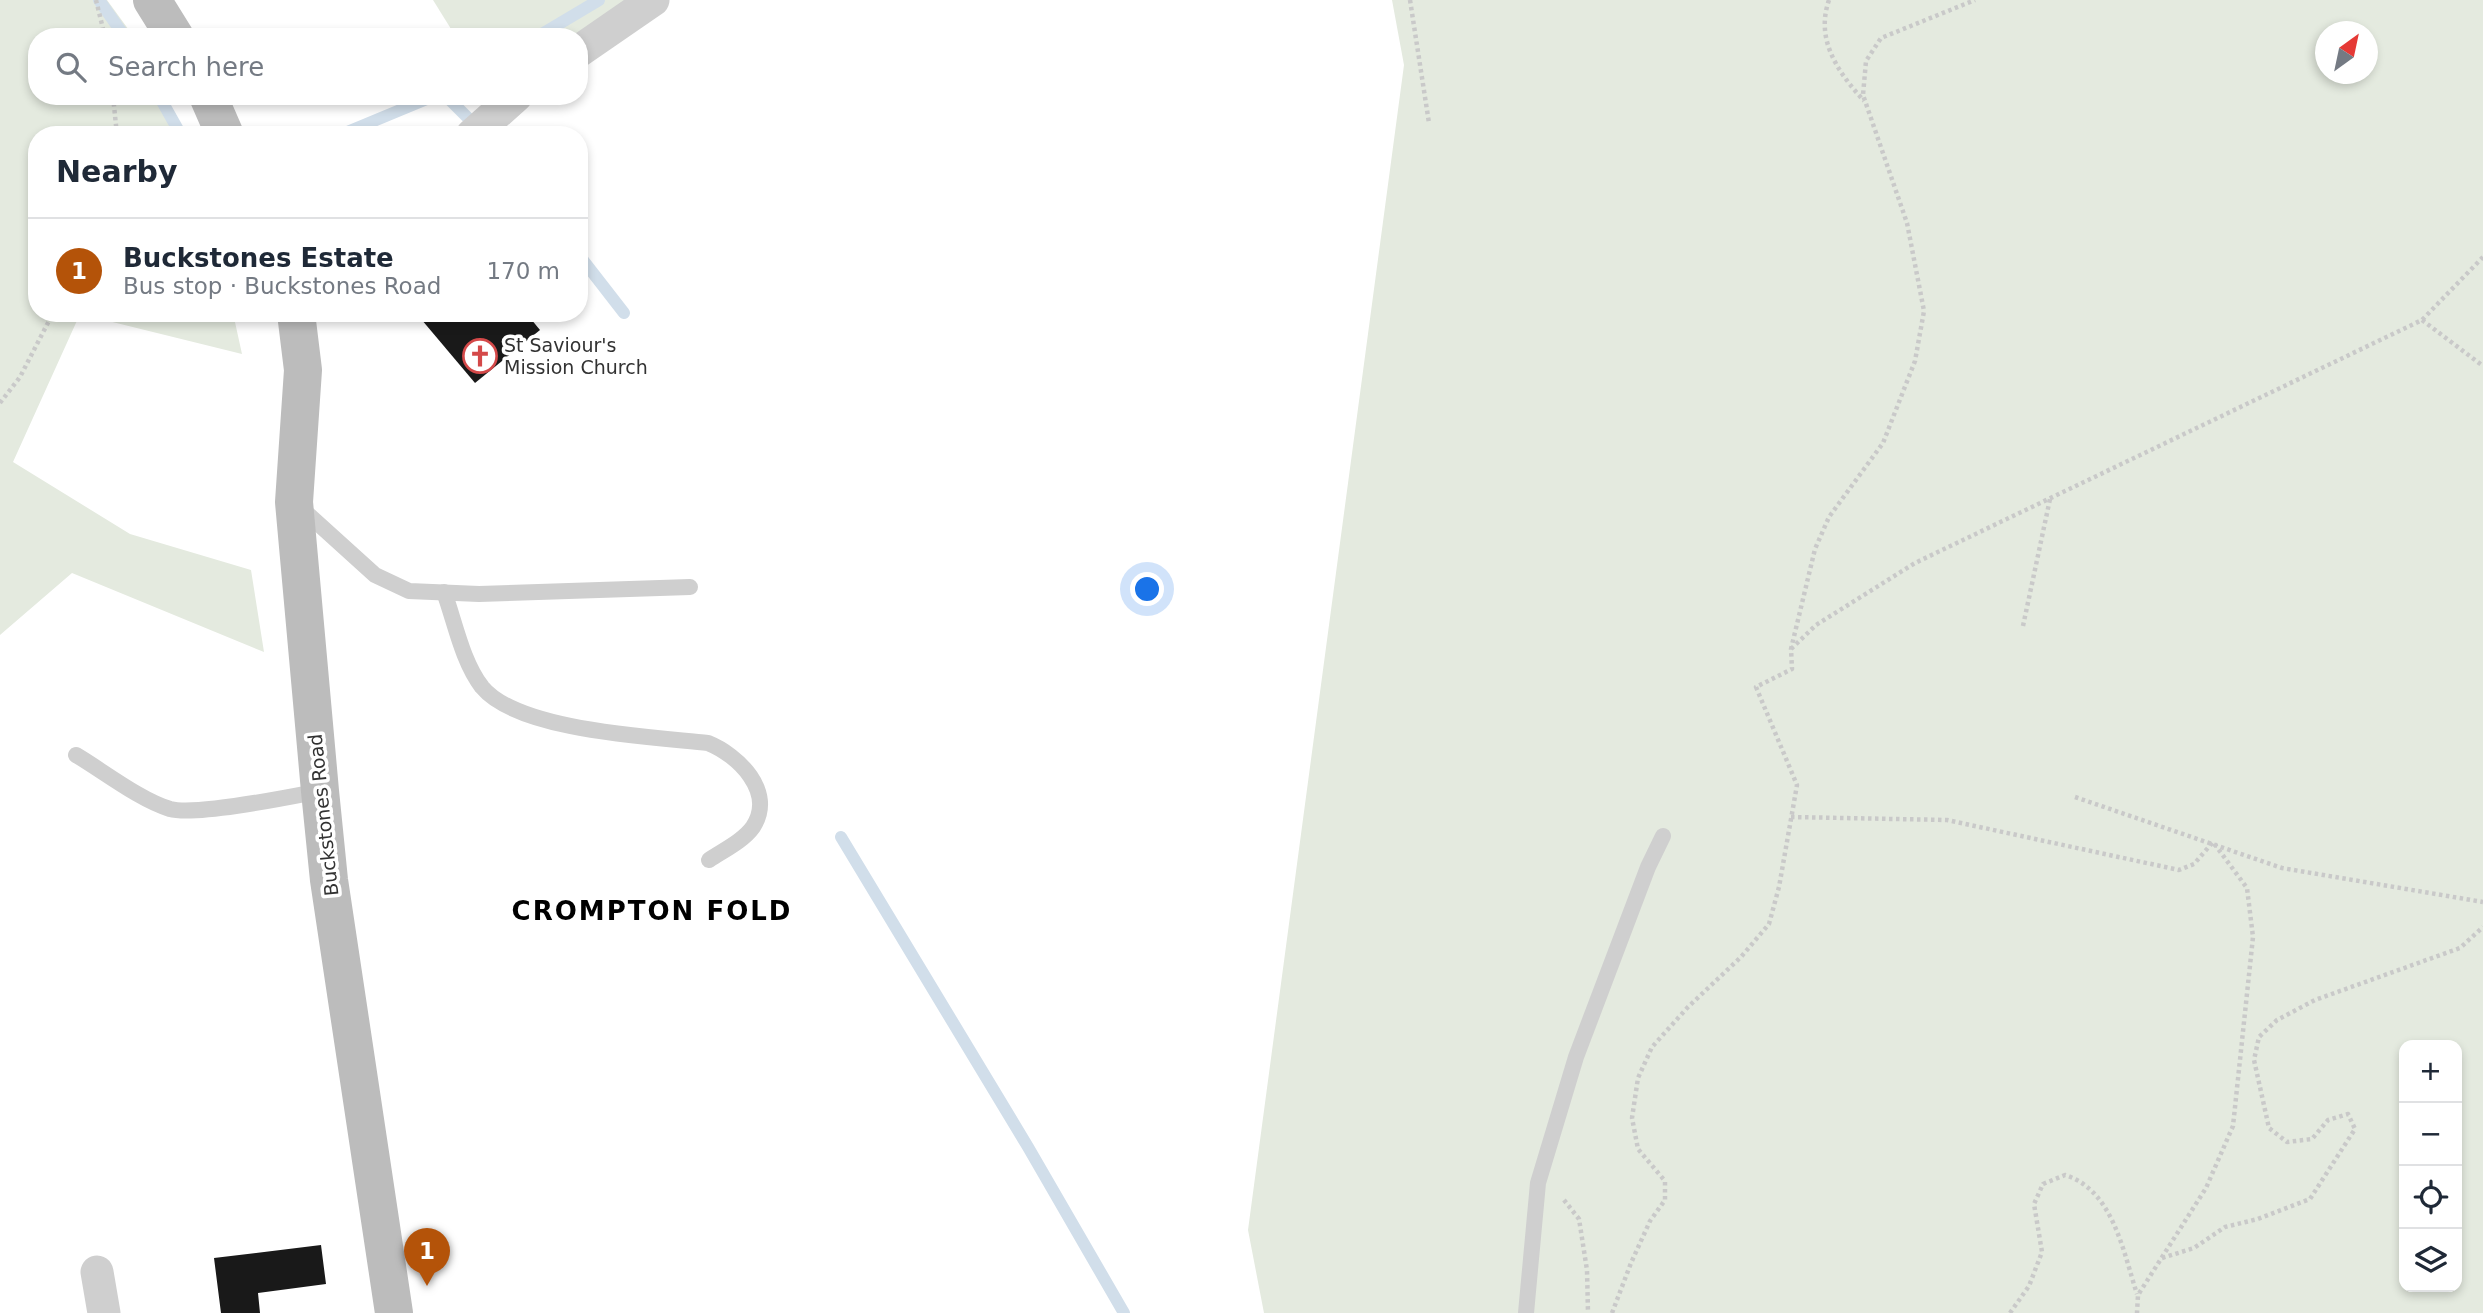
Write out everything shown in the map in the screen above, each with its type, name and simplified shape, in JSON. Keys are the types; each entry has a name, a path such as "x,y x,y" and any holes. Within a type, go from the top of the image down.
{"main road":[{"path":"152,0 169,28"},
{"path":"212,105 221,126"},
{"name":"Buckstones Road","path":"297,322 303,370 294,502 320,791 329,880 394,1313"}],"street":[{"path":"588,45 653,0"},
{"path":"97,1272 104,1313"}],"lane":[{"path":"294,502 350,555 383,580 409,591 690,587"},
{"path":"444,592 469,663 481,686 496,701 553,722 708,743 727,751 738,761 758,793 760,810 752,828 709,860"},
{"path":"76,755 158,804 176,810 273,800 320,791"},
{"path":"1526,1313 1538,1182 1576,1057 1648,867 1663,836"}],"path":[{"path":"96,0 103,28"},
{"path":"1410,0 1429,123"},
{"path":"1829,0 1824,15 1826,46 1841,76 1865,103"},
{"path":"1612,1313 1630,1263 1650,1221 1665,1200 1665,1181 1638,1149 1632,1118 1638,1078 1652,1047 1688,1007 1741,957 1769,924 1779,887 1797,785 1756,687 1792,669 1791,649 1815,549 1829,517 1883,443 1915,361 1924,310 1907,223 1863,95 1866,61 1881,38 1975,0"},
{"path":"114,105 116,126"},
{"path":"1791,649 1816,625 1915,563 2422,320 2483,257"},
{"path":"2422,320 2483,366"},
{"path":"0,403 20,377 48,322"},
{"path":"2023,626 2050,498"},
{"path":"2075,797 2164,829 2213,842 2282,868 2483,902"},
{"path":"1791,817 1947,820 2179,870 2194,864 2213,842"},
{"path":"2138,1295 2206,1188 2233,1126 2253,937 2247,888 2213,842"},
{"path":"2160,1259 2194,1248 2225,1227 2258,1219 2310,1199 2355,1129 2348,1114 2328,1120 2312,1139 2287,1142 2269,1128 2254,1060 2259,1037 2277,1020 2315,1000 2460,948 2483,927"},
{"path":"2010,1313 2029,1286 2042,1252 2034,1204 2043,1184 2065,1175 2083,1180 2104,1204 2118,1234 2138,1295 2137,1313"},
{"path":"1538,1182 1557,1191 1579,1219 1587,1270 1588,1313"}],"shaded area":[{"path":"0,0 107,0 127,28 28,28 28,105 169,105 179,126 28,126 28,322 76,322 13,462 130,534 251,570 264,652 72,573 0,635"},
{"path":"433,0 628,0 588,29 450,28"},
{"path":"1392,0 2483,0 2483,1313 1264,1313 1248,1230 1404,65"},
{"path":"112,322 235,322 242,354"}],"building":[{"name":"St Saviour's Mission Church","path":"424,322 533,322 540,330 475,383"},
{"path":"321,1245 326,1284 258,1293 260,1313 221,1313 214,1258"}],"waterway":[{"path":"99,0 119,28"},
{"path":"552,28 599,0"},
{"path":"164,105 176,126"},
{"path":"362,126 412,105"},
{"path":"455,105 476,126"},
{"path":"588,267 624,313"},
{"path":"841,837 1028,1147 1124,1313"}],"place":[{"name":"St Saviour's Mission Church","path":"480,356"},
{"name":"Buckstones Estate","path":"427,1286"}],"district":[{"name":"CROMPTON FOLD","path":"652,911"}]}
